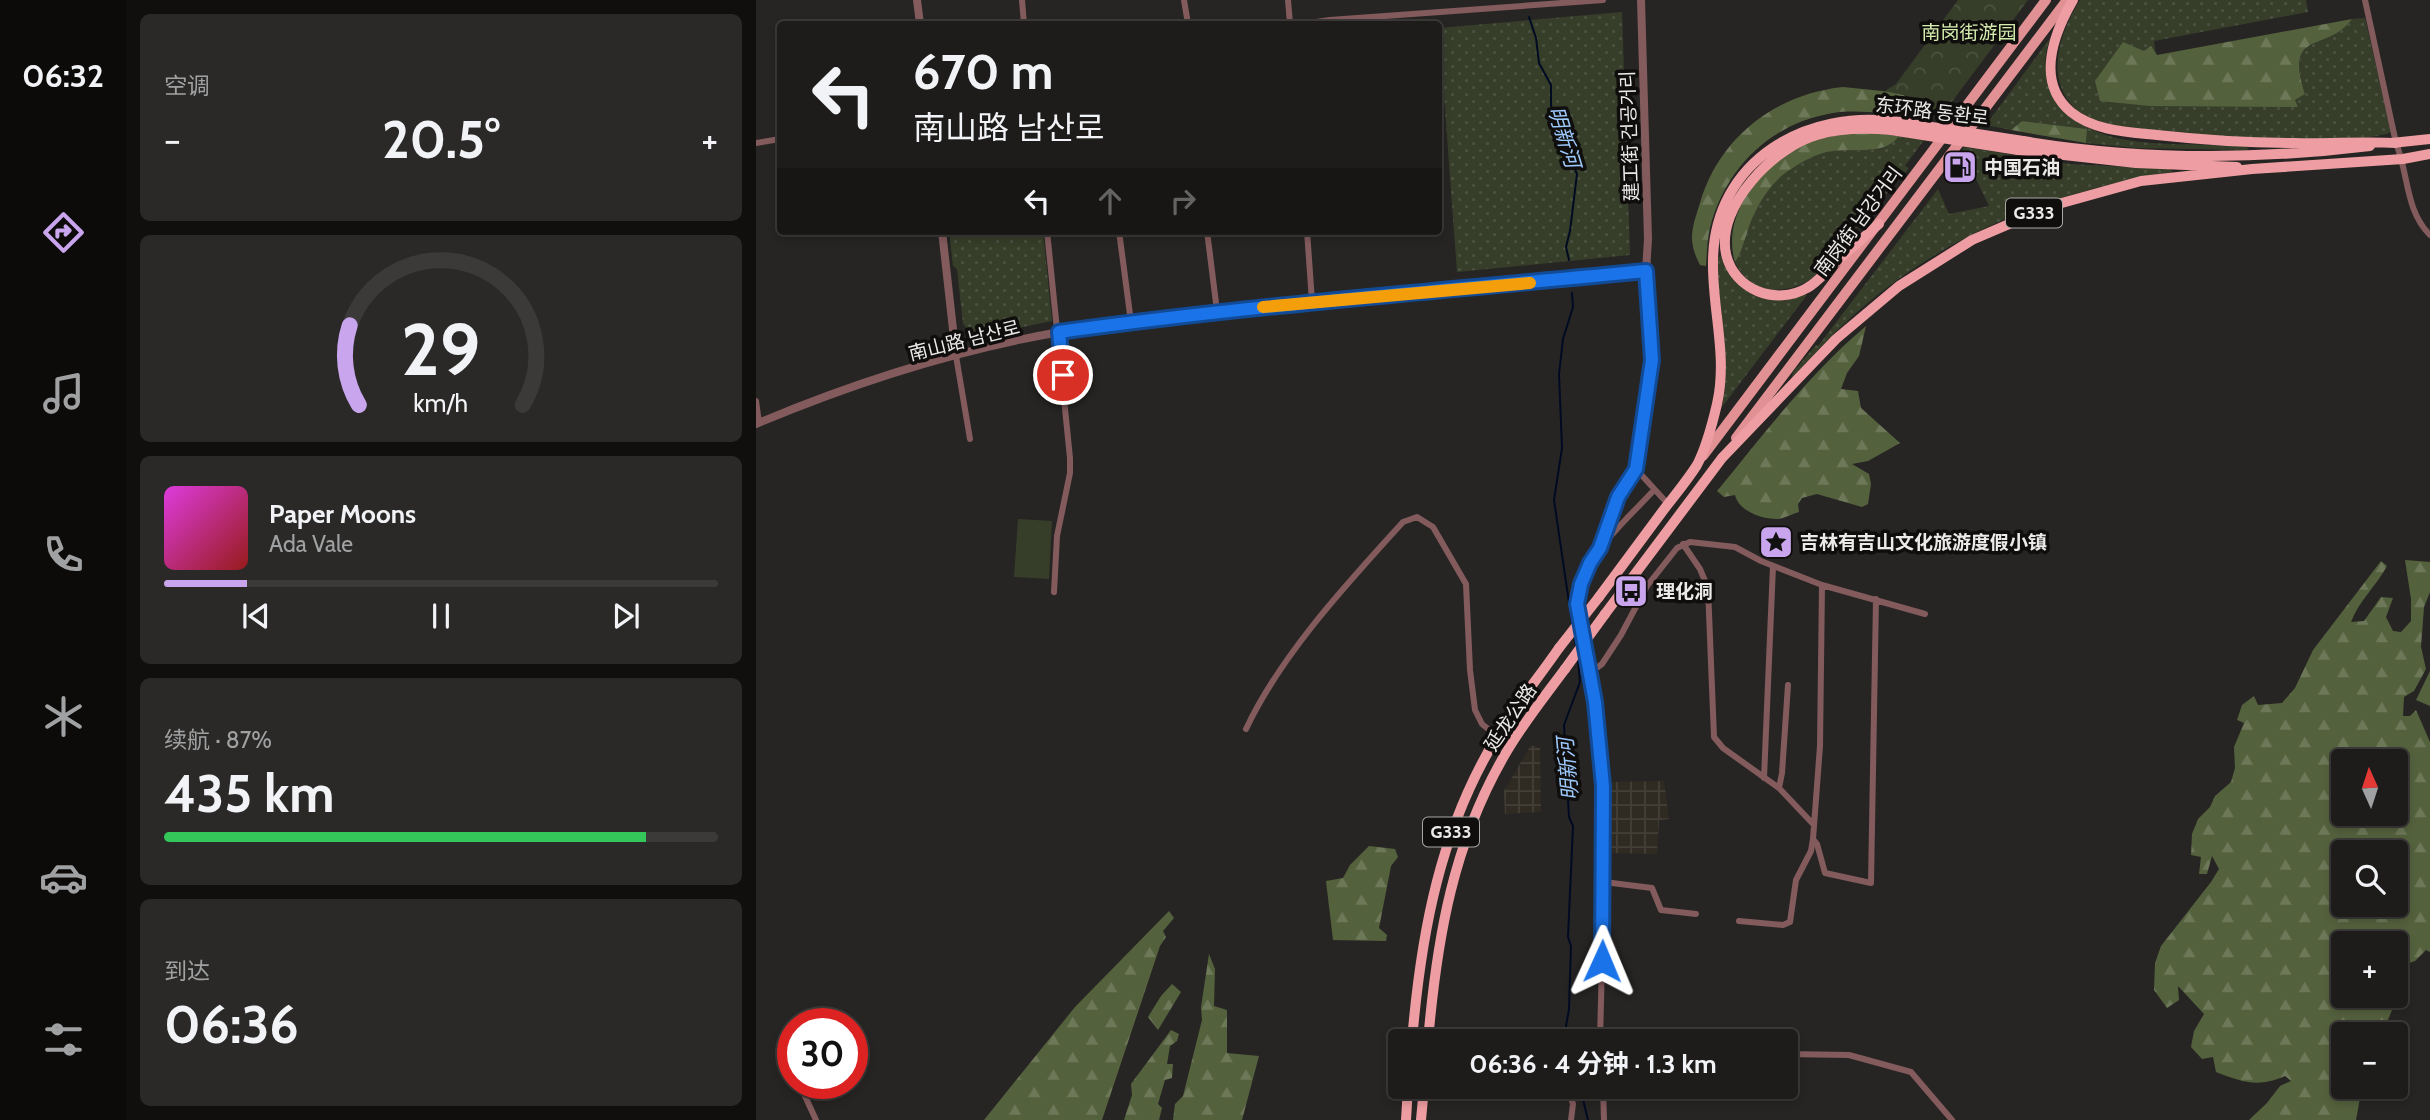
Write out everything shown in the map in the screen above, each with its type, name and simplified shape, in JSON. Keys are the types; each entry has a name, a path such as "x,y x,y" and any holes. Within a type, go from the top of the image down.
{"highway":[{"path":"2073,0 2054,40 2051,53 2052,79 2062,101 2071,112 2089,122 2131,132 2217,141 2396,143"},
{"name":"东环路 동환로","path":"1698,463 1720,389 1720,340 1713,259 1719,222 1732,191 1750,166 1774,146 1803,130 1848,120 1899,122 2020,146 2192,156 2284,155 2430,139"},
{"path":"1879,224 1808,288 1788,295 1768,294 1747,286 1736,274 1726,254 1727,228 1736,204 1759,171 1776,156 1815,135 1857,129 1891,130 2125,162 2225,165 2252,169"},
{"name":"G333","path":"1721,458 1836,339 1870,308 1899,286 1972,240 2051,206 2141,181 2252,169 2403,159 2430,154"},
{"name":"延龙公路","path":"1429,1029 1443,915 1460,853 1484,796 1507,751 1721,458"},
{"name":"延龙公路","path":"1413,1029 1423,941 1435,882 1459,812 1497,736 1559,648 1698,463"},
{"path":"1406,1120 1407,1099"},
{"path":"1421,1120 1423,1099"}],"main road":[{"name":"南岗街 남강거리","path":"1698,463 2046,0"},
{"name":"南岗街 남강거리","path":"1721,458 2067,0"}],"street":[{"path":"917,0 919,21"},
{"path":"1022,0 1024,21"},
{"path":"1184,0 1188,21"},
{"path":"1288,0 1290,21"},
{"path":"1322,21 1533,3 1603,0"},
{"name":"建工街 건공거리","path":"1641,0 1648,239 1646,271"},
{"path":"2365,0 2413,212 2430,235"},
{"path":"756,143 777,140"},
{"path":"942,235 956,356 970,439"},
{"path":"1047,235 1059,332 1070,473 1057,536 1054,592"},
{"path":"1120,235 1131,322"},
{"path":"1207,235 1217,312"},
{"path":"1307,235 1312,301"},
{"path":"1600,548 1618,497 1636,469 1652,360 1646,271"},
{"name":"南山路 남산로","path":"758,423 867,382 956,356 1059,332 1312,301 1646,271"},
{"path":"756,401 758,423"},
{"path":"1636,469 1668,504"},
{"path":"1600,1029 1603,786 1590,667 1577,604 1586,571 1600,548 1654,490"},
{"path":"1246,729 1296,647 1403,522 1417,517 1433,527 1466,584 1469,670 1475,710 1482,724 1497,736"},
{"path":"1590,667 1598,667 1610,655 1647,586 1670,555 1683,544 1690,542 1735,547 1773,566 1822,584 1925,614"},
{"path":"1683,544 1709,588 1714,737 1723,748 1779,788 1814,825"},
{"path":"1764,778 1773,566"},
{"path":"1634,576 1647,586"},
{"path":"1739,921 1783,925 1790,922 1796,880 1811,851 1820,746 1822,584"},
{"path":"1813,839 1817,844 1825,873 1871,883 1876,599"},
{"path":"1779,788 1788,685"},
{"path":"1604,882 1648,887 1655,891 1661,910 1696,914"},
{"path":"1798,1054 1849,1055 1911,1072 1952,1120"},
{"path":"806,1099 816,1120"},
{"path":"1571,1099 1571,1120"},
{"path":"1603,1099 1604,1120"}],"shaded area":[{"path":"1531,745 1540,748 1541,812 1505,814 1504,791"},
{"path":"1664,781 1669,819 1659,820 1657,854 1611,853 1609,782"}],"green space":[{"name":"南岗街游园","path":"1958,0 2028,0 1942,115 1921,110 1915,98 1885,91 1896,84"},
{"path":"2080,0 2306,0 2308,12 2154,41 2156,55 2140,50 2095,81 2298,107 2295,100 2305,94 2300,74 2300,60 2304,51 2342,30 2352,19 2365,18 2391,132 2347,139 2228,138 2159,132 2093,121 2076,110 2059,81 2059,49 2064,32"},
{"path":"1622,12 1630,255 1457,272 1442,69 1442,28"},
{"path":"2352,19 2342,30 2304,50 2300,59 2300,73 2305,94 2295,100 2298,107 2150,106 2100,101 2095,81 2123,42 2144,51 2151,46 2157,55"},
{"path":"2050,38 2045,58 2049,83 2064,109 2080,123 2099,133 2121,139 2249,148 2136,148 2086,143 2087,129 2022,121 2011,130 1986,125"},
{"path":"1843,87 1902,93 1910,101 1914,111 1833,113 1811,118 1771,138 1739,168 1727,186 1710,228 1706,266 1700,265 1692,241 1695,220 1709,179 1736,139 1773,109 1818,91"},
{"path":"2022,121 2087,129 2086,143 2011,130"},
{"path":"1864,132 1899,136 1885,147 1823,153 1785,173 1759,205 1735,262 1732,243 1734,225 1740,207 1763,175 1777,161 1810,142"},
{"path":"1899,136 1924,140 1905,166 1909,168 1813,278 1780,290 1759,286 1742,273 1735,262 1754,214 1764,196 1785,173 1823,153 1885,147"},
{"path":"1964,147 2070,164 2170,169 2173,172 2129,180 2045,204 1965,238 1890,285 1831,337 1792,378 1793,372 1816,345 1818,346 1938,189 1949,214 1989,206 1962,150"},
{"path":"949,235 1043,235 1052,321 975,337 963,324 957,269 953,266"},
{"path":"1721,256 1731,274 1749,291 1807,295 1722,407 1726,370 1717,258"},
{"path":"1866,326 1859,356 1847,373 1841,389 1858,391 1861,408 1900,443 1868,461 1852,464 1869,474 1871,484 1868,504 1862,507 1817,494 1802,498 1798,504 1799,512 1771,519 1746,510 1735,495 1724,497 1717,491 1806,384"},
{"path":"1018,519 1052,521 1049,579 1014,577"},
{"path":"2405,560 2430,562 2430,592 2424,607 2421,647 2426,669 2414,691 2404,697 2403,716 2410,716 2416,710 2430,742 2430,952 2426,950 2415,961 2408,963 2408,931 2331,931 2331,1008 2393,1008 2387,1022 2331,1022 2331,1099 2360,1099 2356,1120 2249,1120 2280,1086 2291,1081 2285,1076 2258,1083 2234,1079 2216,1072 2213,1057 2202,1059 2191,1047 2194,1031 2204,1014 2178,986 2179,1000 2167,1008 2154,990 2155,963 2161,946 2219,869 2212,856 2207,874 2199,874 2201,857 2191,855 2192,834 2198,819 2210,807 2215,796 2231,782 2235,768 2234,747 2244,723 2237,720 2242,705 2254,696 2258,705 2282,703 2295,688 2313,650 2381,561 2387,566 2358,607 2351,622 2364,621 2381,597 2393,598 2386,617 2393,631 2401,632 2411,621 2411,599"},
{"path":"2430,671 2430,706 2416,700"},
{"path":"1369,846 1395,849 1398,857 1391,866 1379,928 1387,935 1386,941 1333,940 1326,881 1343,878 1350,865"},
{"path":"1169,911 1174,918 1163,931 1166,937 1160,946 1102,1120 984,1120 1075,1007"},
{"path":"1209,954 1215,969 1214,1006 1227,1010 1227,1053 1259,1056 1242,1120 1173,1120 1175,1104 1183,1096 1202,1020 1201,1007"},
{"path":"1172,984 1181,992 1158,1030 1148,1017"},
{"path":"1171,1030 1179,1034 1177,1041 1170,1046 1167,1064 1173,1064 1172,1078 1165,1080 1158,1104 1162,1108 1159,1120 1124,1120 1132,1095 1131,1084"}],"waterway":[{"name":"明新河","path":"1529,17 1536,38 1539,63 1551,85 1551,105 1556,123 1577,174 1566,247 1569,260"},
{"name":"明新河","path":"1572,293 1573,307 1563,339 1559,374 1562,448 1554,500 1572,623"},
{"name":"明新河","path":"1574,635 1576,647"},
{"name":"明新河","path":"1566,1029 1569,1009 1571,946 1568,937 1573,826 1569,817 1564,725 1580,682 1578,660"},
{"name":"明新河","path":"1583,1099 1588,1120"}],"slow traffic":[{"path":"1263,307 1530,283"}],"place":[{"name":"中国石油","path":"1960,167"},
{"name":"吉林有吉山文化旅游度假小镇","path":"1776,542"},
{"name":"理化洞","path":"1631,591"}],"route":[{"path":"1063,375 1059,332 1312,301 1646,271 1652,360 1636,469 1618,497 1600,548 1581,584 1577,604 1595,702 1603,786 1602,961"}]}
